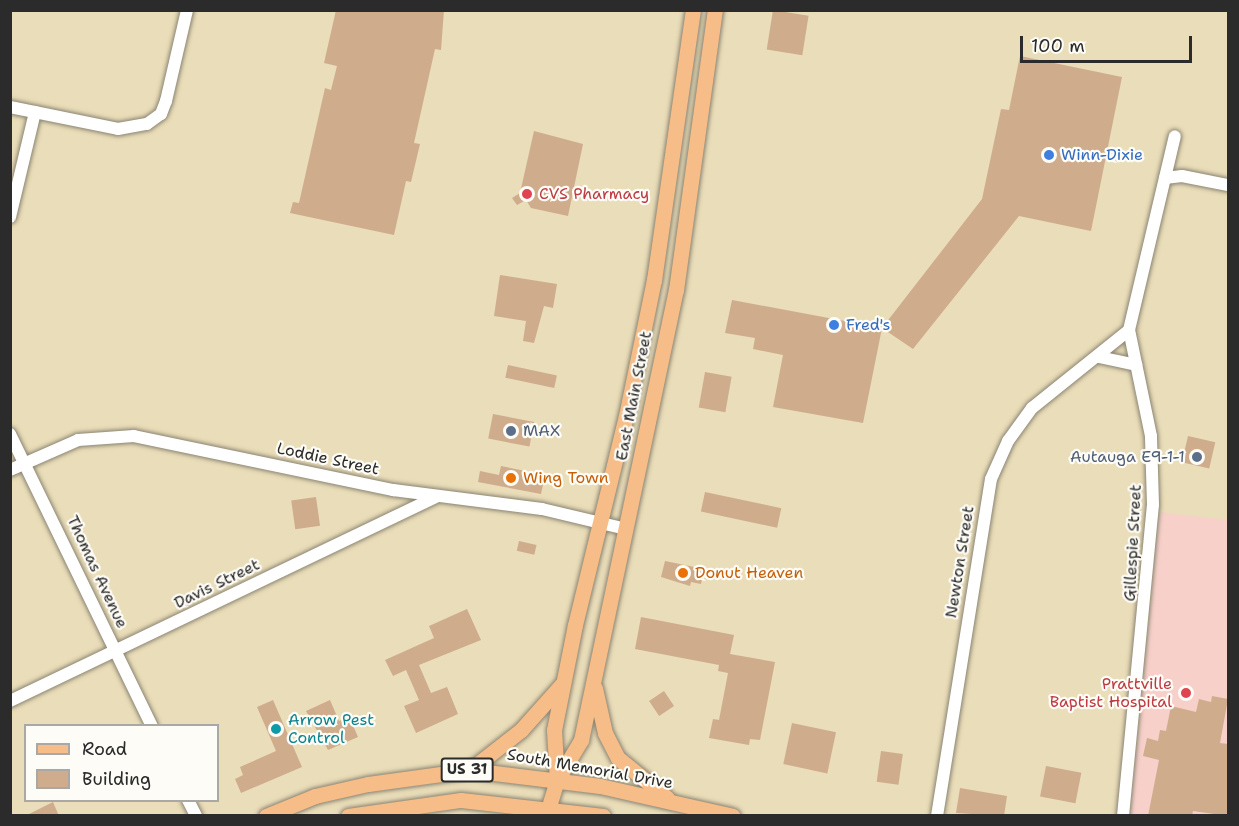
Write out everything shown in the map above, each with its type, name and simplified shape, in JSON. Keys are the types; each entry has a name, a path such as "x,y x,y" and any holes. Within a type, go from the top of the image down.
{"main road":[{"name":"East Main Street","path":"557,780 554,730 654,280 693,10"},
{"name":"East Main Street","path":"547,811 557,780 581,740 593,673 626,529 684,249 716,10"},
{"path":"593,673 601,719 611,746 628,769 672,801"},
{"path":"470,770 521,730 563,683"},
{"name":"South Memorial Drive","path":"266,816 315,796 368,784 470,770 557,780 672,801 733,816"},
{"path":"485,802 500,816"},
{"name":"US 31","path":"348,816 419,803 485,802 603,816"}],"street":[{"path":"10,107 118,129 132,128 154,119 161,114 166,101 187,10"},
{"path":"10,217 35,112"},
{"name":"Gillespie Street","path":"1124,816 1153,505 1151,436 1129,330 1175,136"},
{"path":"1166,178 1182,176 1228,185"},
{"name":"Newton Street","path":"937,816 991,479 1008,441 1032,408 1099,357 1129,330"},
{"path":"1099,357 1136,365"},
{"name":"Thomas Avenue","path":"10,434 27,462 151,724"},
{"name":"Loddie Street","path":"10,470 78,440 126,436 437,496 542,509 626,529"},
{"name":"Davis Street","path":"10,701 437,496"},
{"path":"189,802 196,816"}],"shaded area":[{"name":"Prattville Baptist Hospital","path":"1159,512 1228,520 1228,815 1130,816"}],"building":[{"path":"336,10 444,10 441,50 435,49 414,143 420,144 411,182 406,181 394,235 290,213 293,202 299,203 325,88 331,90 337,66 324,63"},
{"path":"773,10 809,16 802,55 767,50"},
{"name":"Winn-Dixie","path":"1020,56 1122,77 1091,231 1019,216 913,349 882,328 982,199 1001,109 1009,110"},
{"name":"CVS Pharmacy","path":"534,131 583,144 568,216 531,208 526,200 517,205 512,198 520,193"},
{"path":"500,275 557,284 553,308 544,306 534,343 523,341 526,321 494,316"},
{"path":"732,300 882,328 863,423 773,407 783,355 753,349 755,338 725,333"},
{"path":"508,365 557,375 554,388 505,378"},
{"path":"705,372 732,377 725,412 699,407"},
{"name":"MAX","path":"493,414 534,422 529,447 488,439"},
{"name":"Autauga E9-1-1","path":"1188,436 1215,442 1209,469 1182,462"},
{"name":"Wing Town","path":"501,466 545,475 541,494 478,482 480,471 499,475"},
{"path":"705,492 781,508 777,528 701,512"},
{"path":"316,497 320,526 295,529 291,500"},
{"path":"519,541 537,545 534,555 517,551"},
{"name":"Donut Heaven","path":"665,561 704,569 701,584 691,582 690,586 661,577"},
{"path":"467,609 481,640 419,665 431,693 447,687 458,714 416,733 404,706 419,700 406,670 393,676 385,660 434,638 429,626"},
{"path":"641,617 734,635 730,654 775,662 760,740 750,739 749,745 709,738 713,719 719,720 728,673 718,671 719,665 635,649"},
{"path":"664,691 674,706 659,716 649,701"},
{"name":"Prattville Baptist Hospital","path":"1212,696 1228,699 1220,743 1228,744 1228,816 1193,811 1192,816 1148,816 1159,760 1143,756 1147,738 1158,741 1160,730 1166,731 1171,706 1196,712 1199,699 1211,702"},
{"name":"Arrow Pest Control","path":"273,700 302,767 241,793 235,779 243,775 240,767 276,751 257,707"},
{"path":"330,700 339,721 349,716 358,737 328,750 306,711"},
{"path":"792,723 836,732 827,773 783,764"},
{"path":"881,751 903,754 898,785 877,782"},
{"path":"1046,766 1081,773 1075,803 1040,796"},
{"path":"960,788 1007,796 1004,816 956,813"},
{"path":"53,802 59,816 25,816"}],"place":[{"name":"Winn-Dixie","path":"1049,155"},
{"name":"CVS Pharmacy","path":"527,194"},
{"name":"Fred's","path":"834,325"},
{"name":"MAX","path":"511,431"},
{"name":"Autauga E9-1-1","path":"1197,457"},
{"name":"Wing Town","path":"511,478"},
{"name":"Donut Heaven","path":"683,573"},
{"name":"Prattville Baptist Hospital","path":"1186,693"},
{"name":"Arrow Pest Control","path":"276,729"}]}
